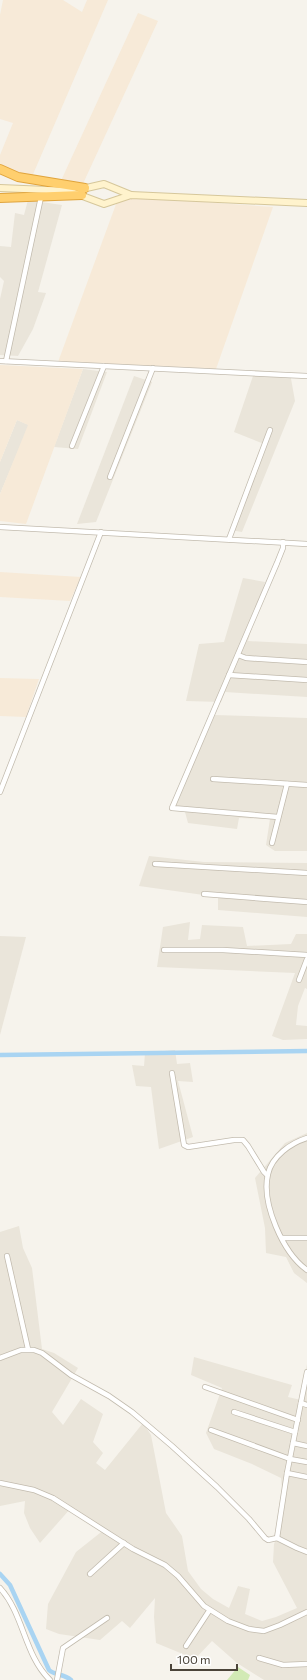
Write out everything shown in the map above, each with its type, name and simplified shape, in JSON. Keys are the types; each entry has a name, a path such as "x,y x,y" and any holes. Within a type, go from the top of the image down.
{"highway":[{"path":"0,168 18,176 84,192"},
{"path":"0,198 41,197 84,192"}],"street":[{"path":"0,188 84,192 104,184 131,195 307,203"},
{"path":"94,199 93,192 96,186"},
{"path":"110,201 112,197 111,188"},
{"path":"84,192 100,204 131,195"},
{"path":"6,362 41,197"},
{"path":"0,361 307,376"},
{"path":"72,446 104,366"},
{"path":"110,477 153,368"},
{"path":"230,539 270,430"},
{"path":"0,527 307,544"},
{"path":"0,792 101,532"},
{"path":"278,817 172,808 279,559 283,542"},
{"path":"238,655 246,658 307,662"},
{"path":"229,674 307,680"},
{"path":"213,780 307,785"},
{"path":"272,843 287,784"},
{"path":"155,864 307,873"},
{"path":"204,894 307,902"},
{"path":"164,950 223,950 307,955"},
{"path":"299,980 307,958"},
{"path":"172,1072 184,1145 188,1147 243,1140 267,1175"},
{"path":"307,1138 290,1145 284,1150 274,1160 267,1175 270,1213 282,1238 297,1261 307,1270"},
{"path":"282,1238 307,1238"},
{"path":"7,1256 28,1349"},
{"path":"0,1358 28,1349 42,1353 71,1375 109,1396 132,1412 217,1487 268,1540 278,1538 307,1552"},
{"path":"278,1538 290,1459 307,1372"},
{"path":"205,1387 298,1420"},
{"path":"301,1403 307,1405"},
{"path":"234,1412 295,1432"},
{"path":"211,1430 290,1459 307,1462"},
{"path":"293,1443 307,1446"},
{"path":"288,1473 307,1477"},
{"path":"0,1483 34,1490 53,1498 133,1549 171,1569 209,1611 236,1624 249,1629 264,1631 307,1612"},
{"path":"90,1574 124,1543"},
{"path":"0,1588 8,1598 37,1664 50,1680"},
{"path":"186,1646 209,1611"},
{"path":"58,1676 63,1648 107,1618"},
{"path":"259,1658 283,1664 307,1664"}],"shaded area":[{"path":"3,0 63,0 82,12 87,0 108,0 31,179 0,175 0,155 13,123 0,119 0,15"},
{"path":"138,13 158,21 81,188 59,185"},
{"path":"119,196 273,207 216,369 58,362"},
{"path":"28,200 62,205 38,292 46,293 33,329 18,356 0,355 0,299 4,281 0,277 0,246 11,247 15,213 24,215"},
{"path":"0,365 83,369 26,524 0,521 0,494 28,425 17,420 0,462"},
{"path":"83,369 107,372 78,449 54,447"},
{"path":"255,370 290,373 295,401 242,532 230,530 264,444 234,432"},
{"path":"134,376 152,382 96,522 77,524"},
{"path":"17,420 29,425 0,494 0,462"},
{"path":"0,572 81,577 70,601 0,597"},
{"path":"243,578 265,582 248,641 307,644 307,697 225,692 221,702 186,701 199,644 224,642"},
{"path":"0,678 39,679 26,717 0,716"},
{"path":"215,715 307,718 307,851 275,851 266,845 270,819 239,818 237,829 188,823 185,812 173,810"},
{"path":"149,856 204,862 307,863 307,917 218,910 218,897 139,886"},
{"path":"190,922 188,940 200,939 202,925 243,927 247,946 291,944 296,934 307,934 307,989 305,988 298,1006 296,1025 307,1026 307,1039 283,1040 272,1036 295,973 157,967 163,927"},
{"path":"0,936 26,937 0,1035"},
{"path":"175,1050 177,1064 190,1063 193,1082 178,1081 193,1137 159,1149 151,1087 136,1086 132,1065 144,1066 145,1053"},
{"path":"307,1133 307,1283 294,1273 286,1257 266,1253 265,1228 255,1178 285,1143"},
{"path":"19,1226 23,1248 32,1268 42,1349 54,1353 78,1368 52,1412 63,1425 81,1399 103,1414 93,1442 103,1453 96,1463 105,1470 143,1423 151,1435 166,1513 182,1536 188,1571 201,1589 213,1599 229,1608 238,1586 250,1589 245,1614 262,1621 297,1608 273,1562 274,1544 280,1530 284,1511 281,1478 252,1464 214,1449 206,1433 222,1388 191,1375 194,1357 292,1385 288,1397 301,1400 307,1364 307,1680 264,1680 237,1663 212,1641 195,1659 156,1643 154,1617 155,1598 130,1628 122,1621 100,1640 59,1634 46,1629 48,1604 76,1552 105,1529 71,1508 40,1543 30,1528 24,1513 25,1501 0,1506 0,1232"}],"green space":[{"path":"238,1667 250,1675 248,1680 227,1680"}],"waterway":[{"path":"0,1055 307,1051"},
{"path":"0,1574 10,1585 49,1670 71,1680"}]}
